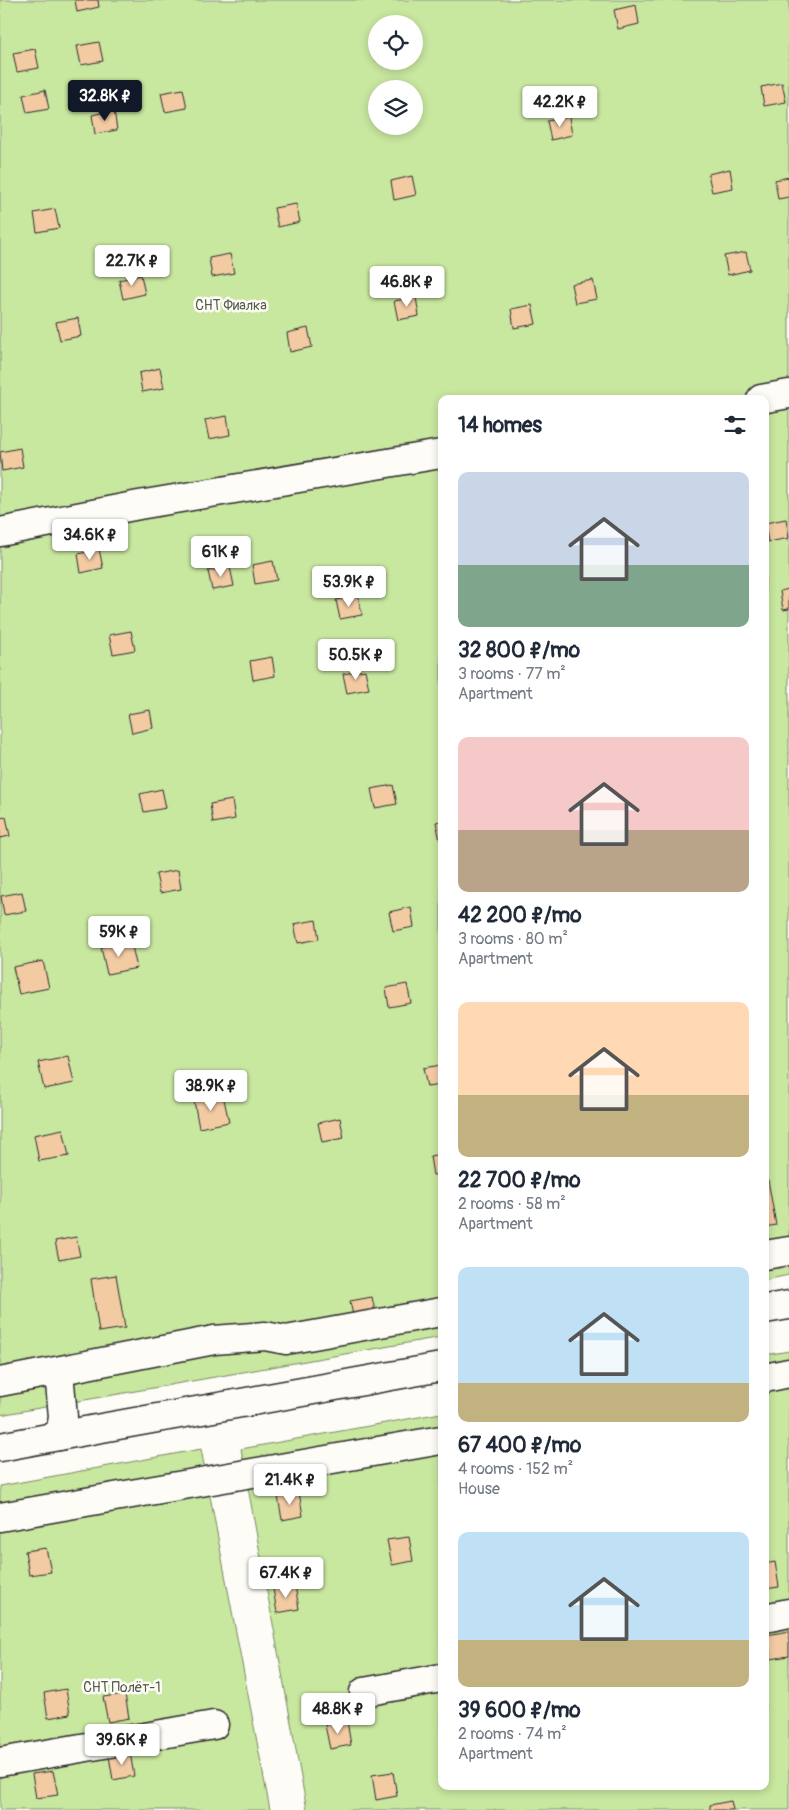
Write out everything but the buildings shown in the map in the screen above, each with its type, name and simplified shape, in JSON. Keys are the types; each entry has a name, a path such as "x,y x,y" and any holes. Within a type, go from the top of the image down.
{"street":[{"path":"769,398 789,394"},
{"path":"0,532 139,505 438,455"},
{"path":"769,1254 789,1251"},
{"path":"769,1308 789,1305"},
{"path":"0,1382 214,1340 264,1336 286,1340 438,1313"},
{"path":"0,1447 438,1369"},
{"path":"769,1377 789,1373"},
{"path":"60,1383 64,1418 60,1436"},
{"path":"0,1517 438,1441"},
{"path":"769,1617 789,1613"},
{"path":"364,1692 438,1679"},
{"path":"0,1762 214,1725"}],"green space":[{"name":"СНТ Фиалка","path":"0,0 789,0 789,1275 769,1279 769,395 438,395 438,1338 0,1415"},
{"path":"789,1351 789,1810 307,1810 241,1449 438,1414 438,1790 769,1790 769,1354"},
{"name":"СНТ Полёт-1","path":"201,1449 270,1810 0,1810 0,1486"}]}
